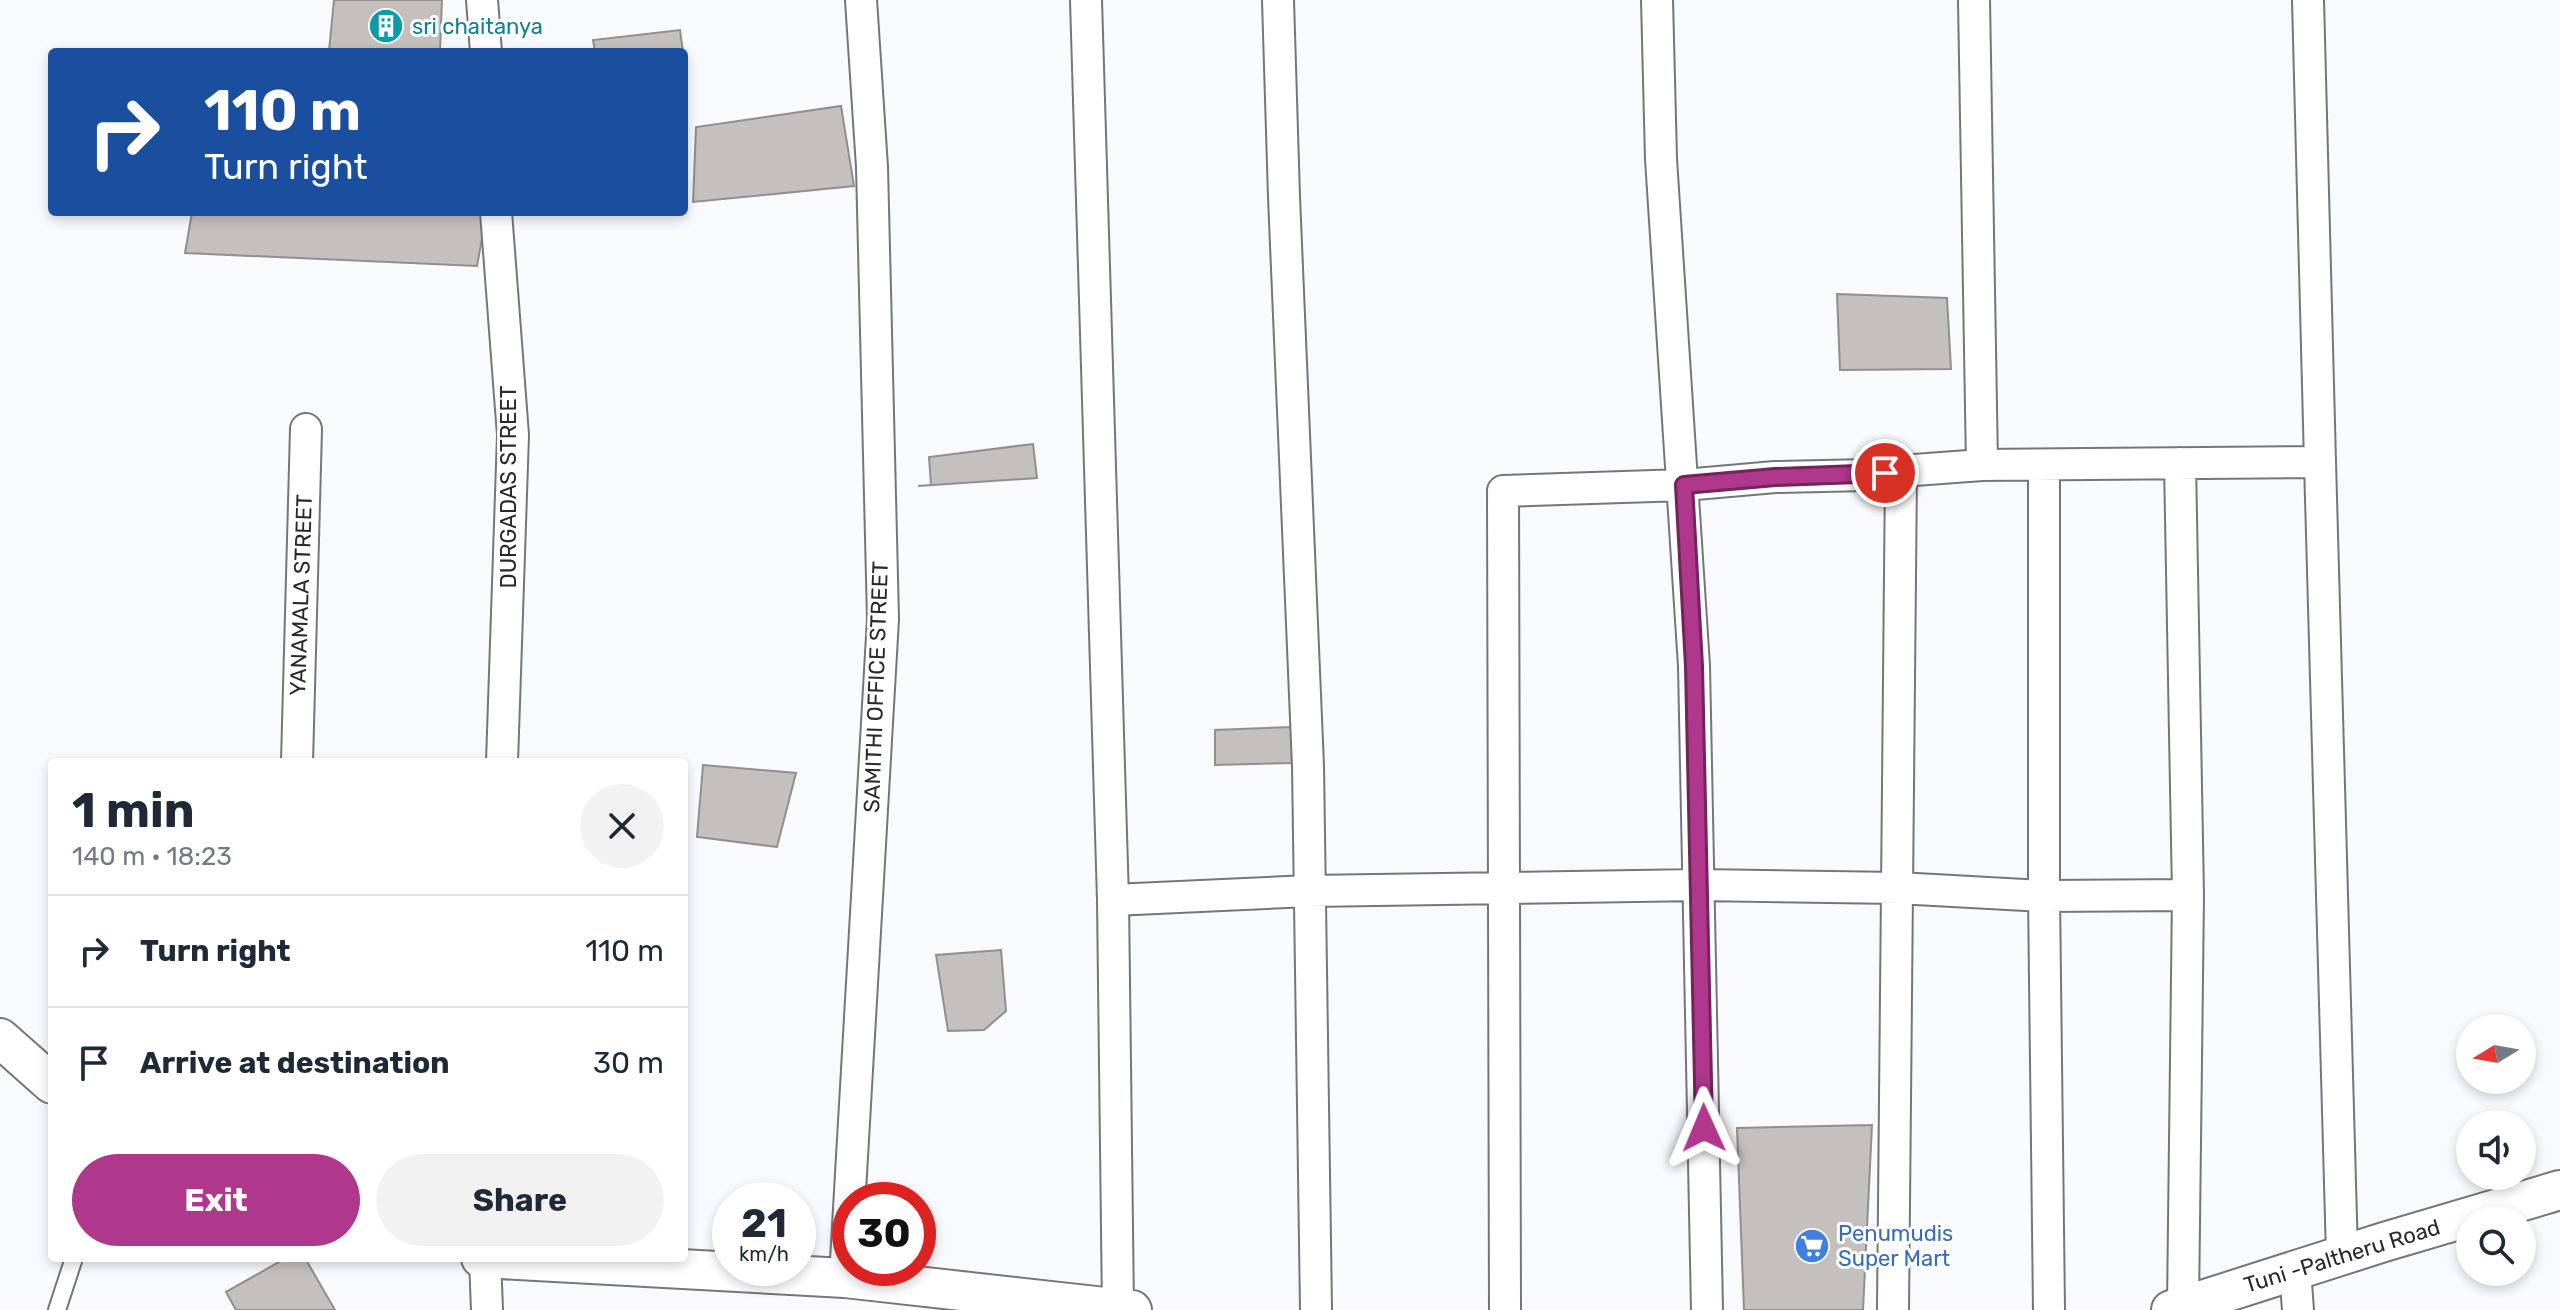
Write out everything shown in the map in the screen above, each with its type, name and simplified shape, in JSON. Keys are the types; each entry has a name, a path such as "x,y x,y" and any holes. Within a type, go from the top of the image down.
{"street":[{"path":"482,0 486,48"},
{"name":"SAMITHI OFFICE STREET","path":"851,1182 883,619 872,167 861,0"},
{"path":"1086,0 1113,900 1118,1310"},
{"path":"1278,0 1308,766 1316,1310"},
{"path":"1657,0 1661,159 1694,666 1707,1310"},
{"path":"1974,0 1982,465"},
{"path":"2308,0 2342,1255"},
{"name":"DURGADAS STREET","path":"496,216 513,435 502,758"},
{"name":"YANAMALA STREET","path":"297,758 306,429"},
{"path":"1505,1310 1503,491 1684,485 1982,465 2320,462"},
{"path":"2177,1308 2188,895 2180,463"},
{"path":"2044,465 2044,896 2049,1310"},
{"path":"1893,1310 1901,471"},
{"path":"1113,900 1309,891 1699,885 1898,888 2044,896 2188,895"},
{"path":"0,1038 48,1080"},
{"name":"Tuni -Paltheru Road","path":"2177,1308 2560,1190"},
{"path":"484,1262 487,1310"},
{"path":"556,1262 832,1277"},
{"path":"2295,1270 2298,1310"},
{"path":"913,1286 1132,1310"}],"lane":[{"path":"57,1310 73,1262"}],"building":[{"name":"sri chaitanya","path":"334,0 442,0 440,48 329,48"},
{"path":"680,30 682,48 594,48 593,40"},
{"path":"841,106 854,186 693,202 696,127"},
{"path":"191,216 486,216 477,266 185,253"},
{"path":"1837,294 1947,298 1951,369 1840,370"},
{"path":"1033,444 1037,478 918,486 931,485 929,457"},
{"path":"1292,727 1294,763 1215,765 1215,730"},
{"path":"703,765 796,773 777,847 697,837"},
{"path":"1001,950 1006,1011 984,1030 948,1031 936,955"},
{"path":"1872,1125 1863,1310 1744,1310 1737,1128"},
{"path":"279,1262 307,1262 335,1310 236,1310 226,1292"}],"place":[{"name":"sri chaitanya","path":"386,26"},
{"name":"Penumudis Super Mart","path":"1812,1246"}],"route":[{"path":"1704,1128 1694,666 1684,485 1775,477 1885,473"}]}
